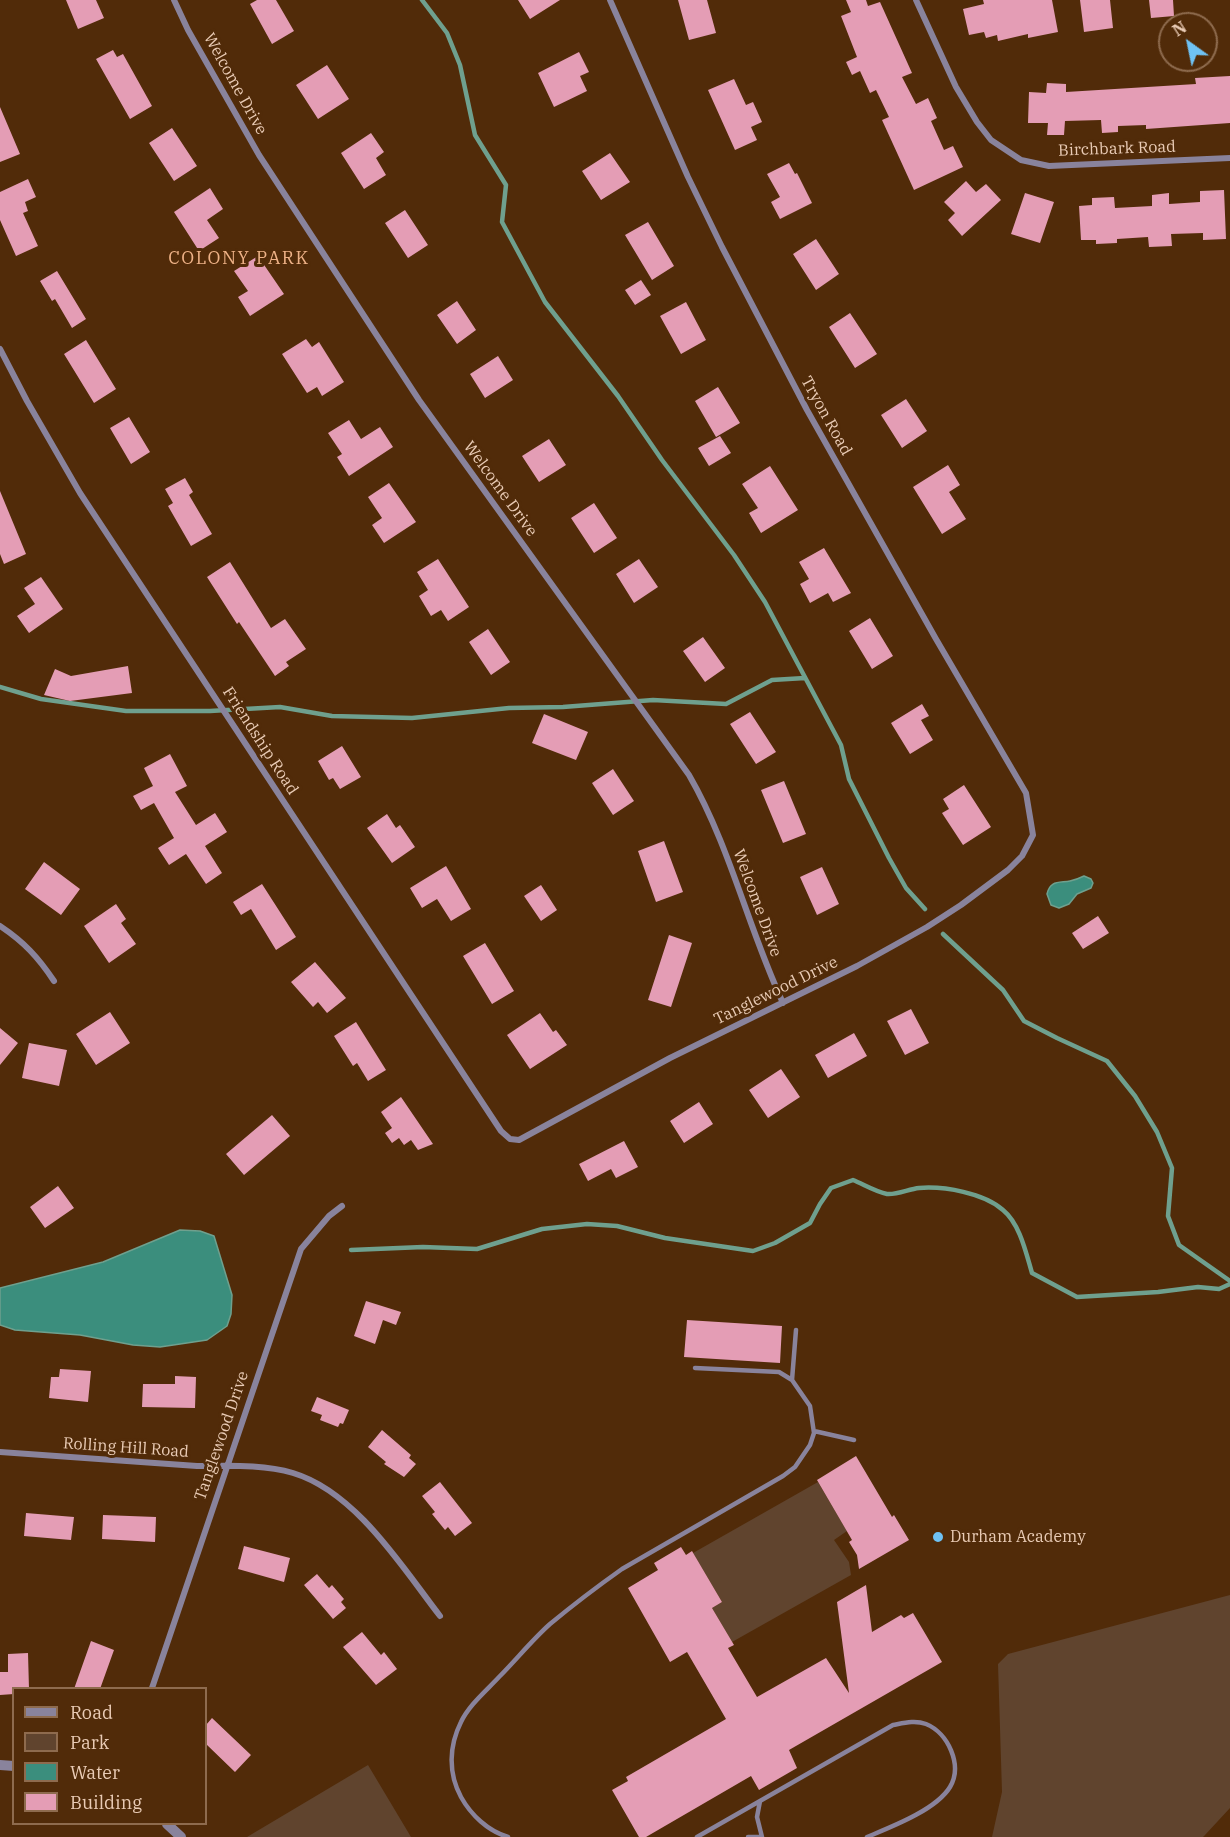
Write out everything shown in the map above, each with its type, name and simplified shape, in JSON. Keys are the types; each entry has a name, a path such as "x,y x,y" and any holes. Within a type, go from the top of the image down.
{"street":[{"name":"Welcome Drive","path":"174,0 188,30 259,155 419,400 689,775 712,821 765,964 783,1003"},
{"name":"Tryon Road","path":"610,0 688,177 786,370 936,639 1026,793 1033,835"},
{"name":"Birchbark Road","path":"916,0 956,87 977,122 991,140 1021,160 1049,166 1070,166 1230,158"},
{"name":"Friendship Road","path":"0,349 80,493 496,1124 510,1139"},
{"name":"Tanglewood Drive","path":"510,1139 519,1140 670,1058 783,1003 927,927 1008,870 1022,855 1033,835"},
{"path":"0,926 16,936 38,957 54,981"},
{"name":"Tanglewood Drive","path":"153,1687 301,1249 329,1216 342,1206"},
{"name":"Rolling Hill Road","path":"0,1452 226,1466 295,1473 338,1497 355,1510 440,1616"},
{"path":"168,1825 181,1837"}],"lane":[{"path":"792,1380 796,1330"},
{"path":"508,1837 483,1824 467,1808 456,1788 451,1758 454,1740 461,1721 472,1706 549,1625 601,1583 783,1476 795,1467 810,1445 814,1431 810,1406 792,1380 779,1372 695,1368"},
{"path":"814,1431 854,1440"},
{"path":"697,1837 893,1725 913,1722 926,1724 941,1734 950,1748 954,1764 950,1787 934,1803 887,1829 867,1837"},
{"path":"748,1837 761,1837 757,1816 760,1801"}],"green space":[{"path":"818,1482 847,1531 834,1540 849,1562 851,1575 732,1642 712,1608 722,1602 693,1553"},
{"path":"1230,1595 1230,1808 1205,1835 1203,1837 992,1837 1002,1792 998,1664 1008,1654"},
{"path":"368,1765 411,1837 247,1837"}],"water":[{"path":"1084,876 1091,879 1093,883 1091,888 1077,894 1069,904 1059,908 1051,905 1047,894 1050,886"},
{"path":"180,1230 200,1231 214,1236 232,1295 231,1314 227,1326 207,1340 160,1347 133,1345 80,1335 15,1330 0,1325 0,1288 103,1262"}],"building":[{"path":"66,0 96,0 104,18 78,29"},
{"path":"257,0 276,0 294,31 272,44 250,4"},
{"path":"518,0 560,0 530,19"},
{"path":"678,0 707,0 716,33 689,40"},
{"path":"846,0 866,0 868,6 880,2 912,73 902,77 916,104 928,98 937,118 931,121 944,150 953,146 963,167 914,190 882,120 889,117 876,90 870,93 860,71 852,75 846,62 857,57 841,16 851,12"},
{"path":"983,0 1052,0 1058,32 1028,38 1028,34 998,41 997,35 986,38 984,32 969,35 963,9 984,4"},
{"path":"1080,0 1110,0 1113,28 1084,32"},
{"path":"1149,0 1173,0 1174,12 1158,12 1158,17 1151,18"},
{"path":"113,50 117,57 123,54 152,106 130,119 96,59"},
{"path":"579,52 589,72 580,76 587,91 554,107 538,73"},
{"path":"327,65 349,99 318,119 296,85"},
{"path":"1230,76 1230,123 1146,129 1146,125 1118,126 1118,132 1102,133 1101,120 1065,121 1064,135 1047,135 1048,123 1028,123 1029,92 1046,93 1047,83 1066,84 1066,92 1196,84 1195,78"},
{"path":"734,79 746,105 753,102 762,122 751,127 757,140 735,150 708,90"},
{"path":"0,107 20,154 0,162"},
{"path":"172,128 197,166 174,181 149,143"},
{"path":"371,133 384,152 376,158 386,175 364,189 341,153"},
{"path":"610,153 630,182 601,200 582,171"},
{"path":"789,163 795,174 797,173 812,203 780,219 771,202 780,197 767,174"},
{"path":"28,179 36,197 25,202 28,211 23,213 38,246 16,256 0,220 0,192"},
{"path":"966,181 976,192 986,184 1001,200 962,236 948,220 955,213 944,202"},
{"path":"210,188 223,209 207,220 219,238 199,251 174,212"},
{"path":"1224,190 1226,239 1203,240 1203,233 1171,234 1172,246 1149,247 1148,237 1117,239 1117,243 1096,244 1096,240 1081,240 1079,206 1092,205 1092,198 1114,197 1115,208 1152,206 1152,195 1169,193 1169,204 1200,202 1200,191"},
{"path":"1025,193 1054,202 1040,243 1011,234"},
{"path":"405,210 428,245 408,258 385,223"},
{"path":"648,222 674,266 652,280 625,235"},
{"path":"816,239 839,274 816,290 793,254"},
{"path":"258,256 284,294 250,316 238,297 248,291 234,271"},
{"path":"57,271 86,319 72,328 55,299 52,301 40,281"},
{"path":"641,280 651,295 635,305 625,290"},
{"path":"457,301 476,330 457,344 437,315"},
{"path":"686,302 706,340 681,354 660,316"},
{"path":"850,313 877,354 855,368 829,327"},
{"path":"306,339 312,347 319,342 344,382 322,396 317,387 307,393 282,354"},
{"path":"86,340 116,389 94,403 64,354"},
{"path":"498,356 513,380 485,398 470,374"},
{"path":"718,387 740,423 716,437 695,401"},
{"path":"906,399 927,431 902,448 881,415"},
{"path":"129,417 150,452 131,464 110,428"},
{"path":"349,420 361,439 380,427 393,447 349,476 337,457 342,454 328,433"},
{"path":"720,436 731,453 709,466 698,448"},
{"path":"549,439 566,465 539,482 522,456"},
{"path":"948,465 960,485 949,492 966,519 942,534 913,487"},
{"path":"770,466 798,510 761,533 749,513 758,508 742,484"},
{"path":"185,478 193,492 189,495 212,534 191,546 168,506 173,503 165,489"},
{"path":"389,483 416,522 384,543 372,525 382,518 368,497"},
{"path":"0,491 26,554 4,564 0,554"},
{"path":"594,503 617,538 594,553 571,518"},
{"path":"824,548 851,593 833,602 828,593 810,603 800,584 809,579 799,562"},
{"path":"438,559 469,607 448,621 441,610 431,616 419,596 428,590 417,572"},
{"path":"639,559 658,587 634,603 616,574"},
{"path":"230,562 271,628 285,619 306,649 286,662 289,666 275,676 239,622 237,624 207,577"},
{"path":"41,577 63,609 29,633 17,616 35,604 24,588"},
{"path":"870,618 893,656 872,669 849,631"},
{"path":"488,629 510,662 491,675 469,642"},
{"path":"703,637 725,668 705,682 683,651"},
{"path":"128,666 132,693 70,701 44,695 55,669 71,676"},
{"path":"922,704 929,716 921,720 933,740 910,754 891,723"},
{"path":"750,712 776,752 756,764 730,724"},
{"path":"544,714 588,732 576,760 532,743"},
{"path":"342,746 361,777 340,789 333,778 329,780 318,761"},
{"path":"170,754 187,786 175,792 196,825 215,813 227,832 205,846 222,873 206,884 186,854 169,865 158,848 174,838 154,803 141,810 133,796 153,786 144,768"},
{"path":"613,769 634,801 613,815 592,783"},
{"path":"784,781 806,834 783,843 761,790"},
{"path":"964,785 991,827 963,845 942,813 949,809 943,799"},
{"path":"387,814 396,828 400,825 415,847 392,863 367,828"},
{"path":"664,841 683,892 656,902 638,851"},
{"path":"44,862 80,889 61,915 25,889"},
{"path":"446,866 471,909 451,921 437,899 422,908 410,888"},
{"path":"822,867 839,904 817,915 800,877"},
{"path":"262,884 296,937 276,950 251,909 241,915 233,902"},
{"path":"541,885 557,910 541,921 524,896"},
{"path":"116,904 126,919 121,923 136,944 109,963 84,926"},
{"path":"1098,916 1109,933 1083,949 1072,933"},
{"path":"669,935 692,943 671,1007 648,1000"},
{"path":"485,943 514,991 492,1004 463,956"},
{"path":"315,962 346,998 327,1013 318,1002 313,1007 291,982"},
{"path":"911,1009 929,1043 905,1055 887,1021"},
{"path":"110,1012 130,1043 96,1065 76,1034"},
{"path":"540,1013 553,1032 556,1030 567,1045 530,1069 507,1035"},
{"path":"356,1022 386,1070 368,1081 357,1063 353,1066 334,1036"},
{"path":"0,1028 18,1043 0,1065"},
{"path":"854,1033 867,1056 828,1078 815,1055"},
{"path":"29,1043 67,1050 59,1086 22,1078"},
{"path":"781,1069 800,1097 768,1118 749,1090"},
{"path":"401,1097 433,1144 418,1150 411,1140 404,1145 399,1138 392,1143 385,1133 392,1128 381,1112"},
{"path":"699,1102 713,1124 684,1143 670,1121"},
{"path":"272,1115 290,1136 244,1175 226,1154"},
{"path":"624,1141 638,1167 616,1178 611,1169 588,1181 579,1164"},
{"path":"58,1186 74,1208 45,1228 30,1207"},
{"path":"366,1301 401,1312 396,1325 383,1320 375,1344 354,1336"},
{"path":"687,1320 782,1326 780,1363 684,1357"},
{"path":"60,1369 91,1371 88,1402 49,1398 51,1377 59,1377"},
{"path":"175,1376 196,1377 195,1408 142,1407 143,1384 175,1384"},
{"path":"317,1397 349,1410 343,1424 340,1423 338,1427 320,1420 322,1415 311,1411"},
{"path":"382,1430 411,1455 409,1458 416,1464 404,1477 384,1464 386,1462 368,1447"},
{"path":"856,1456 892,1517 894,1515 909,1540 859,1569 857,1555 849,1542 852,1540 817,1480"},
{"path":"440,1482 472,1523 455,1536 448,1527 445,1530 432,1514 435,1512 422,1496"},
{"path":"26,1513 74,1517 71,1540 24,1536"},
{"path":"103,1515 156,1517 155,1542 102,1539"},
{"path":"244,1546 290,1558 284,1582 238,1569"},
{"path":"681,1547 686,1555 692,1551 722,1602 712,1608 734,1645 728,1648 757,1697 826,1658 849,1693 837,1602 866,1585 872,1632 901,1615 904,1618 913,1613 942,1662 789,1750 797,1768 759,1790 751,1776 646,1837 639,1837 612,1790 628,1781 626,1777 726,1719 687,1652 670,1662 628,1588 658,1570 654,1563"},
{"path":"317,1574 329,1588 332,1585 344,1599 341,1602 346,1608 333,1619 304,1585"},
{"path":"362,1632 381,1655 384,1652 397,1669 376,1685 343,1647"},
{"path":"91,1641 114,1650 101,1687 75,1687"},
{"path":"28,1653 29,1687 12,1687 12,1694 0,1695 0,1672 8,1672 8,1654"},
{"path":"212,1718 251,1755 235,1772 207,1745 207,1724"}],"waterway":[{"path":"422,0 447,33 460,65 475,135 506,185 502,222 545,302 618,396 662,460 734,555 765,602 841,745 849,779 889,858 906,888 925,909"},
{"path":"0,687 41,699 126,711 210,711 280,707 332,716 412,718 509,708 563,707 653,700 726,704 772,680 805,678"},
{"path":"943,934 1003,990 1024,1021 1107,1061 1135,1096 1157,1132 1172,1168 1168,1216 1179,1245 1230,1281"},
{"path":"351,1250 423,1247 477,1249 542,1229 587,1224 617,1226 665,1238 753,1251 775,1243 810,1223 831,1188 853,1180 887,1194 919,1188 940,1188 975,1195 995,1204 1014,1223 1022,1239 1032,1273 1077,1297 1198,1287 1219,1289 1230,1284"}],"place":[{"name":"Durham Academy","path":"938,1537"}],"district":[{"name":"COLONY PARK","path":"239,259"}]}
